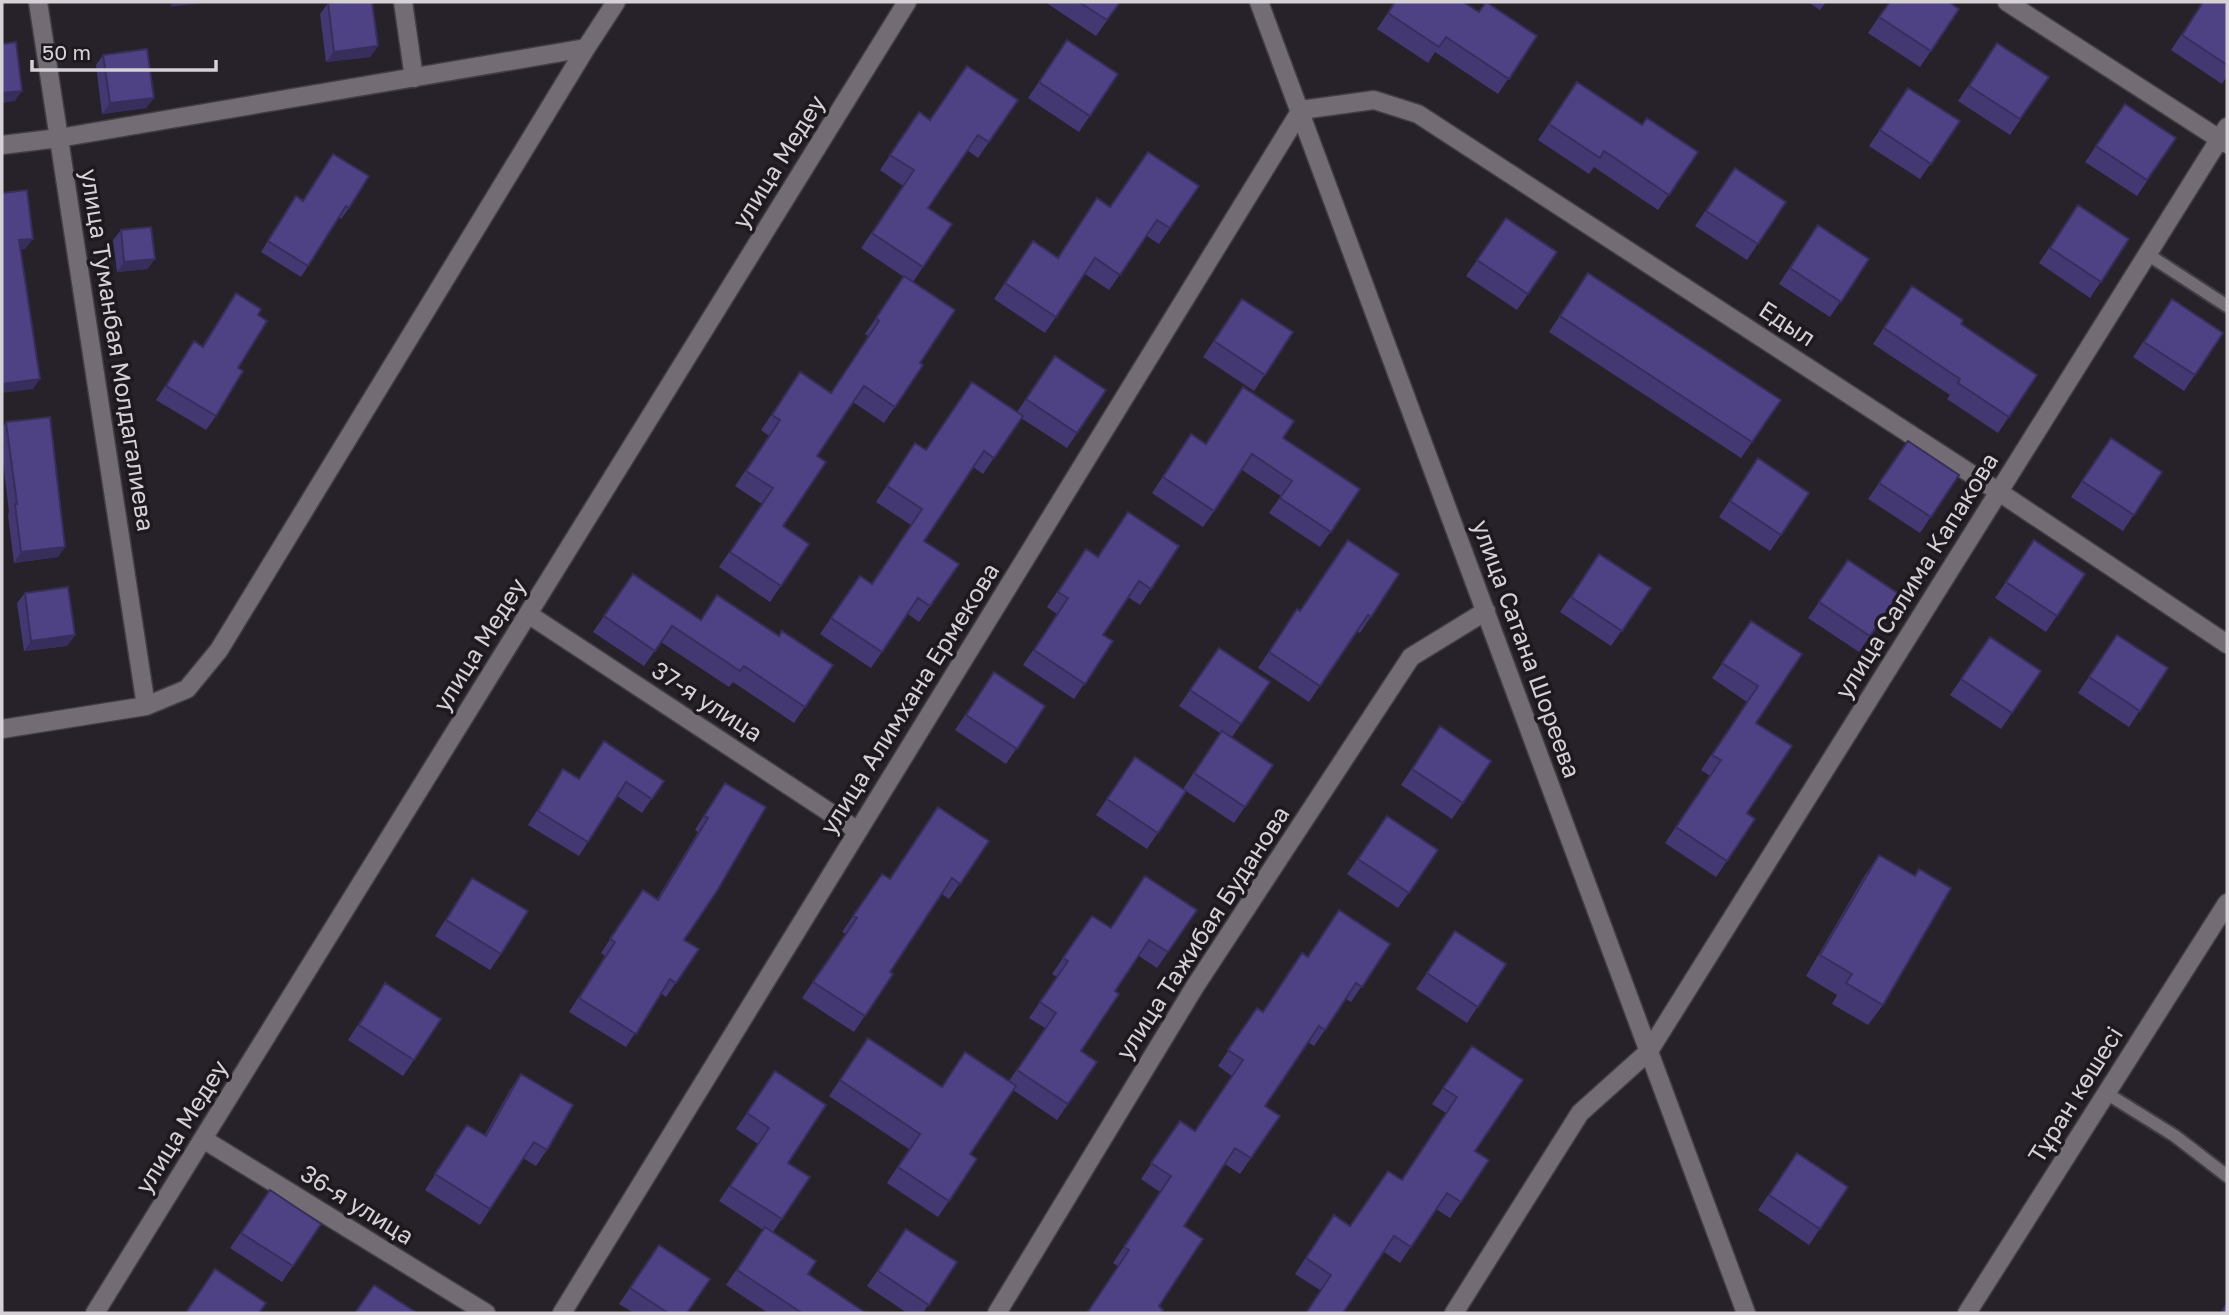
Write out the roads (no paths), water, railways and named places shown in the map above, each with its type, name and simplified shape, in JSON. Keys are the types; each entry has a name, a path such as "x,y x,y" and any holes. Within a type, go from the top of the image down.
{"street":[{"name":"улица Туманбая Молдагалиева","path":"38,2 146,706"},
{"path":"403,2 414,78"},
{"path":"2,729 146,706 187,689 219,650 616,2"},
{"name":"улица Медеу","path":"96,1313 907,2"},
{"name":"улица Сатана Шореева","path":"1259,2 1746,1313"},
{"path":"2007,2 2225,137"},
{"path":"2,145 59,138 586,48"},
{"name":"Едыл","path":"1301,110 1374,100 1418,114 1999,492 2227,644"},
{"name":"улица Алимхана Ермекова","path":"562,1313 1301,110"},
{"name":"улица Салима Капакова","path":"1454,1313 1580,1113 1649,1051 2147,254 2225,137"},
{"name":"улица Тажибая Буданова","path":"996,1313 1194,988 1411,657 1486,611"},
{"name":"37-я улица","path":"528,614 858,831"},
{"name":"Тұран көшесі","path":"1967,1313 2227,903"},
{"name":"36-я улица","path":"203,1139 486,1313"}],"lane":[{"path":"2147,254 2227,306"},
{"path":"2106,1093 2175,1136 2227,1176"}]}
